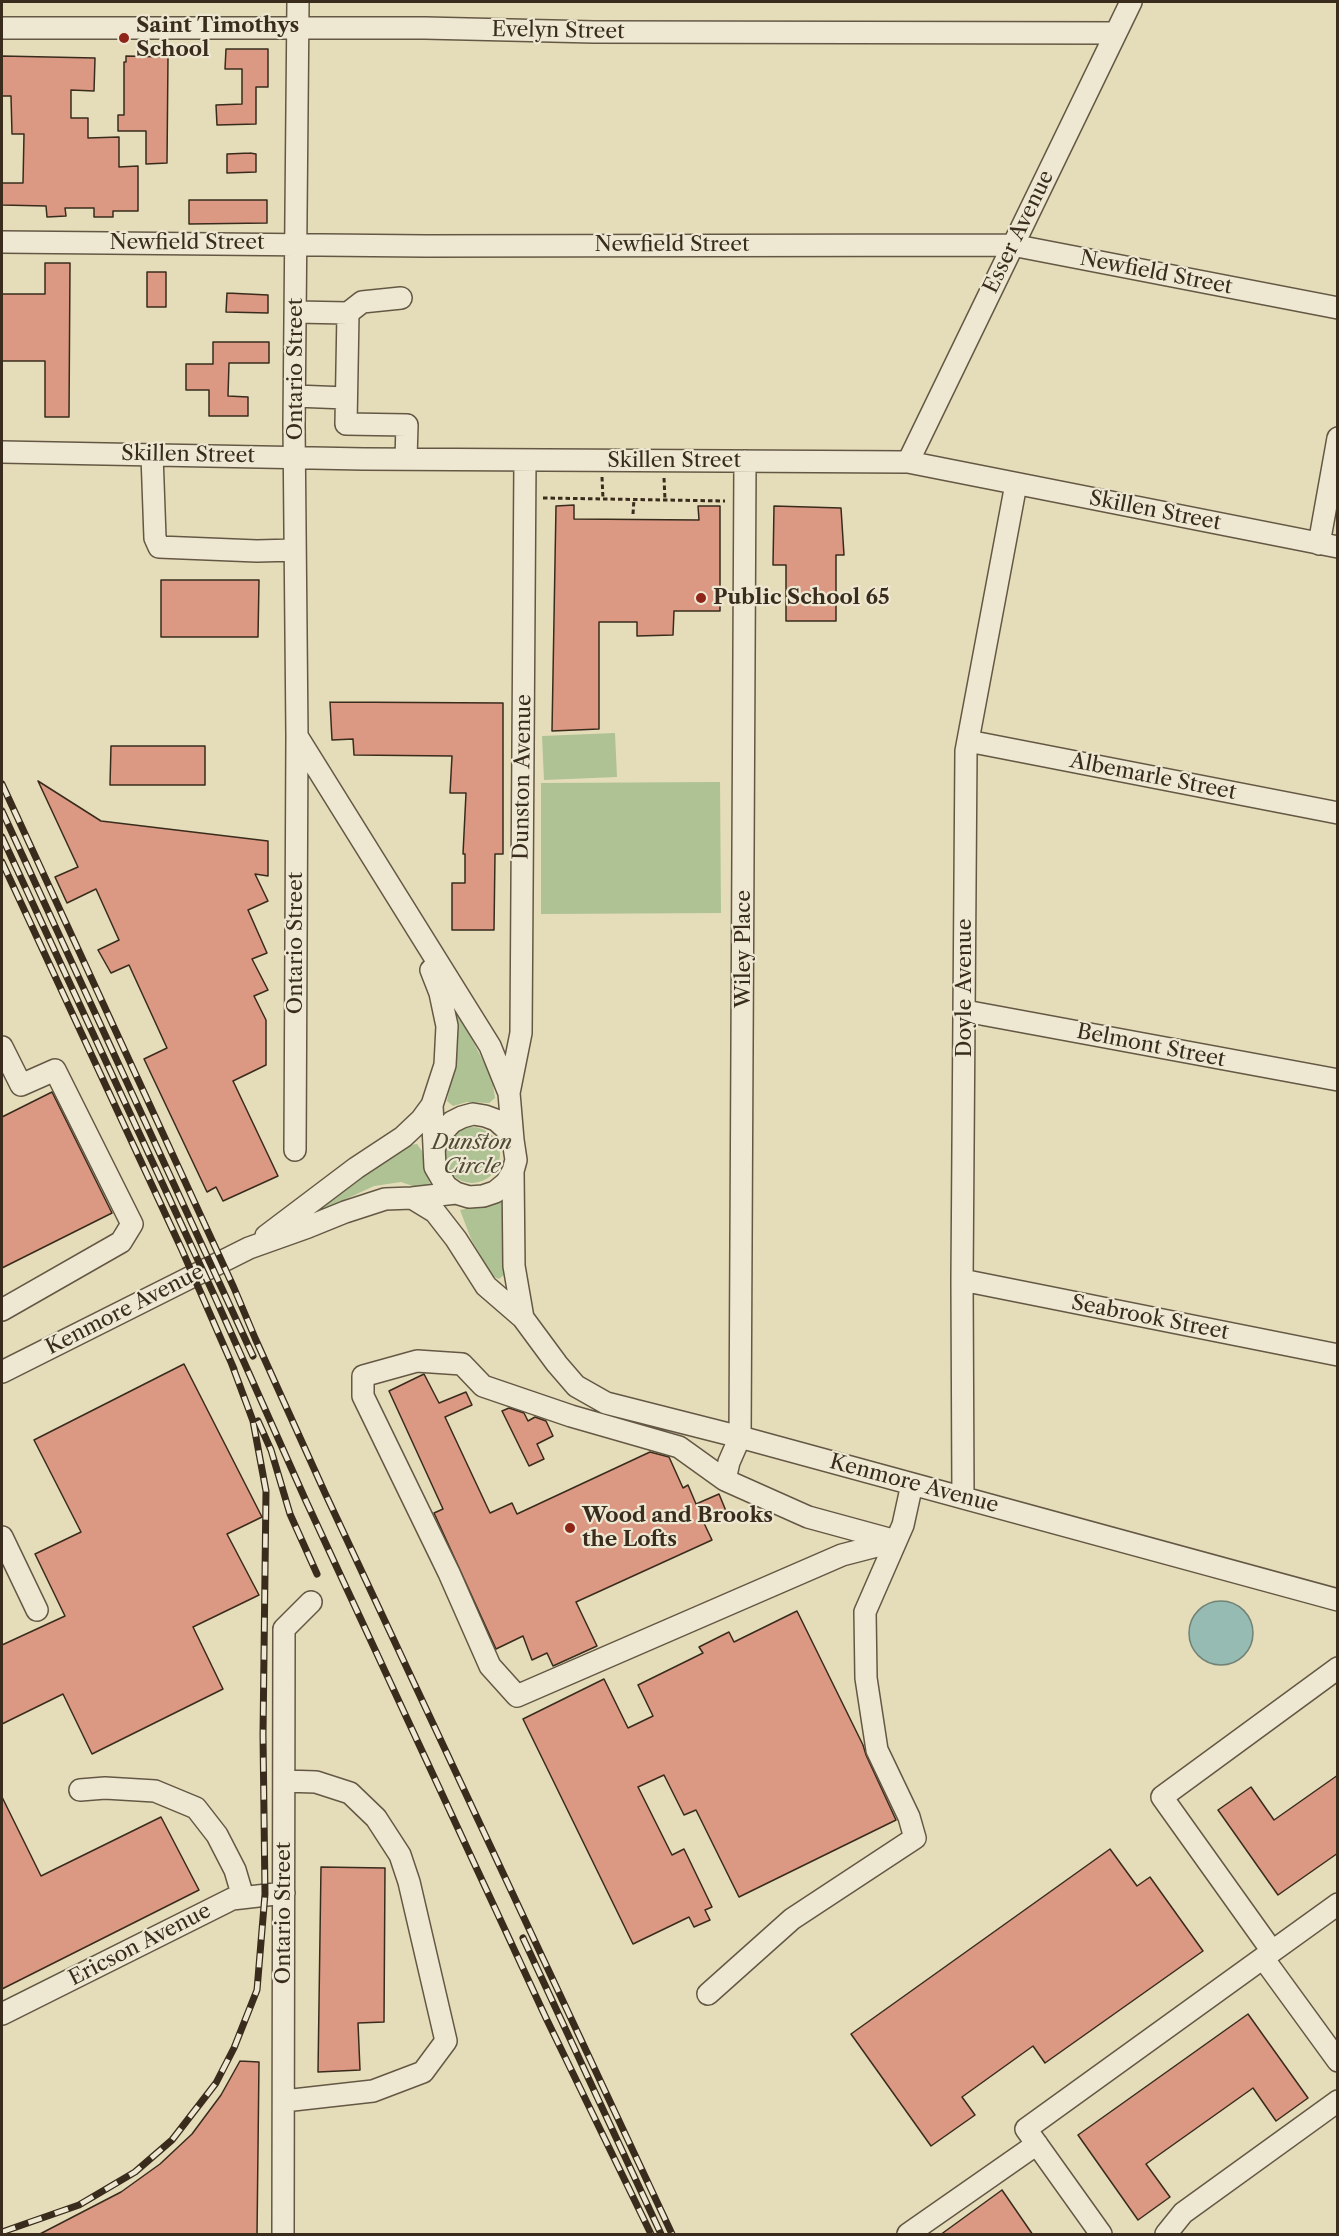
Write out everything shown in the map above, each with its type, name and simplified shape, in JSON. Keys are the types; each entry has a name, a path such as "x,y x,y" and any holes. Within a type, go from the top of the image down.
{"street":[{"name":"Ontario Street","path":"295,1150 297,736 294,549 297,2"},
{"name":"Esser Avenue","path":"908,462 1131,2"},
{"name":"Evelyn Street","path":"2,28 297,28 617,33 1115,33"},
{"name":"Newfield Street","path":"2,242 426,246 1012,245 1338,308"},
{"path":"296,312 348,313 362,302 401,298"},
{"path":"348,313 346,424 407,425 406,459"},
{"path":"295,396 346,398"},
{"path":"364,424 364,459"},
{"path":"1328,545 1338,438"},
{"name":"Skillen Street","path":"2,452 364,459 908,462 1328,545"},
{"path":"152,455 155,538 159,547 294,549"},
{"name":"Dunston Avenue","path":"509,1093 520,1033 525,460"},
{"name":"Wiley Place","path":"740,1437 745,461"},
{"name":"Doyle Avenue","path":"963,1497 962,1280 966,751 1016,484"},
{"path":"297,736 490,1046 509,1093 516,1160 513,1172 506,1183 489,1194 443,1200 435,1167 432,1105"},
{"name":"Albemarle Street","path":"968,741 1338,813"},
{"path":"404,1136 421,1120 432,1105 445,1065 447,1026 440,993 406,911"},
{"name":"Belmont Street","path":"965,1011 1338,1080"},
{"path":"2,1047 21,1085 55,1070 132,1224 121,1242 2,1310"},
{"path":"404,1136 434,1137 462,1117 473,1114 496,1120 513,1140"},
{"name":"Kenmore Avenue","path":"249,1248 356,1168 404,1136"},
{"name":"Kenmore Avenue","path":"513,1172 514,1266 523,1318"},
{"name":"Kenmore Avenue","path":"2,1372 249,1248 385,1199 443,1200 486,1286 523,1318 576,1386 606,1403 963,1497 1338,1600"},
{"name":"Seabrook Street","path":"962,1280 1338,1355"},
{"path":"417,1362 462,1365 483,1386 571,1416 679,1447 725,1480 808,1517 896,1541 842,1554 517,1696 490,1666 363,1396 363,1376 417,1362"},
{"path":"725,1480 729,1462 740,1437"},
{"path":"708,1994 792,1919 915,1838 909,1817 877,1750 867,1678 865,1612 903,1525 912,1484"},
{"path":"2,1537 37,1610"},
{"name":"Ontario Street","path":"283,2235 284,1629 311,1602"},
{"path":"1338,1668 1162,1797 1338,2061"},
{"path":"284,1781 316,1782 350,1793 376,1818 400,1855 409,1882 446,2041 423,2072 373,2091 284,2101"},
{"path":"80,1790 105,1788 155,1791 196,1808 221,1844 235,1870 243,1897"},
{"name":"Ericson Avenue","path":"2,2014 232,1899 284,1893"},
{"path":"1101,2235 1026,2129 1338,1904"},
{"path":"1166,2235 1183,2213 1338,2101"},
{"path":"908,2235 1036,2144"}],"path":[{"path":"602,474 603,499"},
{"path":"664,474 665,500"},
{"path":"536,498 729,501"},
{"path":"633,514 634,499"}],"green space":[{"path":"615,733 617,777 544,780 542,736"},
{"path":"720,782 721,913 541,914 541,783"},
{"name":"Dunston Circle","path":"453,1003 492,1078 495,1098 489,1103 467,1102 453,1106 447,1101 458,1045"},
{"name":"Dunston Circle","path":"472,1127 483,1129 492,1135 498,1144 500,1155 498,1166 492,1175 483,1181 472,1183 461,1181 452,1175 446,1166 444,1155 446,1144 452,1135 461,1129"},
{"name":"Dunston Circle","path":"417,1144 422,1151 430,1184 422,1189 401,1182 374,1186 311,1215 385,1157 409,1145"},
{"name":"Dunston Circle","path":"499,1201 505,1204 502,1254 504,1275 499,1279 492,1276 471,1239 460,1210"}],"water":[{"path":"1215,1601 1227,1601 1244,1610 1251,1621 1253,1633 1251,1645 1244,1656 1227,1665 1215,1665 1203,1660 1194,1651 1189,1639 1189,1627 1194,1615 1203,1606"}],"building":[{"path":"226,49 268,49 268,87 256,87 256,124 217,125 216,105 242,104 242,69 225,69"},
{"path":"2,56 95,58 94,91 71,90 71,118 88,118 88,138 119,137 119,167 138,166 138,211 113,211 113,217 94,217 94,208 65,208 66,216 47,217 46,206 2,205 2,183 23,183 24,134 12,134 11,96 2,96"},
{"path":"126,56 168,57 167,163 146,164 146,131 118,131 118,115 124,115"},
{"path":"227,154 256,154 256,172 227,173"},
{"path":"189,200 267,200 267,223 189,224"},
{"path":"45,263 70,263 69,417 45,417 45,361 2,361 2,294 45,294"},
{"path":"147,272 166,272 166,307 147,307"},
{"path":"227,293 268,295 268,313 226,312"},
{"path":"213,342 269,342 269,363 229,363 228,396 248,397 248,416 209,416 209,390 186,390 186,364 213,364"},
{"path":"574,505 574,519 699,520 698,506 720,506 720,611 674,611 673,635 637,636 637,622 599,622 599,729 552,731 556,506"},
{"path":"774,506 841,508 844,555 836,555 836,621 786,621 786,565 773,565"},
{"path":"161,580 259,580 258,637 161,637"},
{"path":"330,702 503,703 503,854 495,854 494,930 452,930 452,883 465,883 465,854 463,854 466,793 450,793 452,756 354,755 353,739 332,740"},
{"path":"111,746 205,746 205,785 110,785"},
{"path":"38,781 101,821 268,841 268,876 255,874 268,901 248,910 267,953 252,959 268,990 254,996 266,1020 266,1065 233,1081 278,1176 223,1201 216,1187 207,1192 144,1059 167,1048 129,965 111,973 98,950 119,940 96,889 67,903 55,877 78,867"},
{"path":"52,1092 112,1213 2,1268 2,1117"},
{"path":"184,1364 262,1517 227,1534 259,1595 193,1627 223,1689 92,1754 63,1694 2,1724 2,1645 65,1616 35,1554 81,1532 34,1440"},
{"name":"Wood and Brooks the Lofts","path":"424,1374 439,1403 466,1392 472,1405 445,1417 490,1513 512,1503 517,1514 650,1452 669,1457 683,1488 688,1485 696,1504 719,1494 726,1511 703,1521 712,1540 576,1602 597,1646 553,1666 547,1653 532,1660 523,1636 496,1649 434,1513 443,1509 389,1391"},
{"path":"509,1408 524,1413 528,1421 535,1417 546,1421 553,1436 537,1444 544,1459 529,1466 502,1411"},
{"path":"797,1611 863,1745 896,1820 739,1897 696,1810 684,1815 664,1775 638,1787 672,1855 684,1849 712,1907 705,1910 710,1920 694,1927 689,1917 633,1944 523,1719 604,1679 628,1728 653,1716 638,1685 703,1653 699,1647 729,1632 734,1642"},
{"path":"1338,1775 1338,1853 1278,1895 1218,1810 1251,1787 1274,1820"},
{"path":"2,1797 41,1876 161,1817 199,1890 2,1989"},
{"path":"1110,1849 1137,1886 1150,1877 1203,1951 1045,2063 1033,2046 962,2097 975,2115 931,2146 851,2034"},
{"path":"321,1867 385,1868 384,2022 358,2023 360,2070 318,2072"},
{"path":"1248,2014 1308,2098 1276,2121 1253,2088 1146,2164 1170,2197 1138,2220 1078,2135"},
{"path":"240,2061 259,2062 257,2235 38,2235 121,2192 160,2164 192,2134 221,2095"},
{"path":"1002,2190 1033,2235 940,2235"}],"railway":[{"path":"2,784 234,1288 325,1493 672,2234"},
{"path":"2,811 253,1356"},
{"path":"2,837 546,2018 651,2234"},
{"path":"2,862 182,1250 234,1369"},
{"path":"2,2232 79,2205 135,2172 172,2140 216,2083 234,2048 257,1990 265,1894 263,1735 266,1491 253,1421 231,1362"},
{"path":"258,1421 271,1450 290,1514 317,1574"},
{"path":"523,1938 661,2234"}],"place":[{"name":"Saint Timothys School","path":"124,38"},
{"name":"Public School 65","path":"701,598"},
{"name":"Wood and Brooks the Lofts","path":"570,1528"}]}
